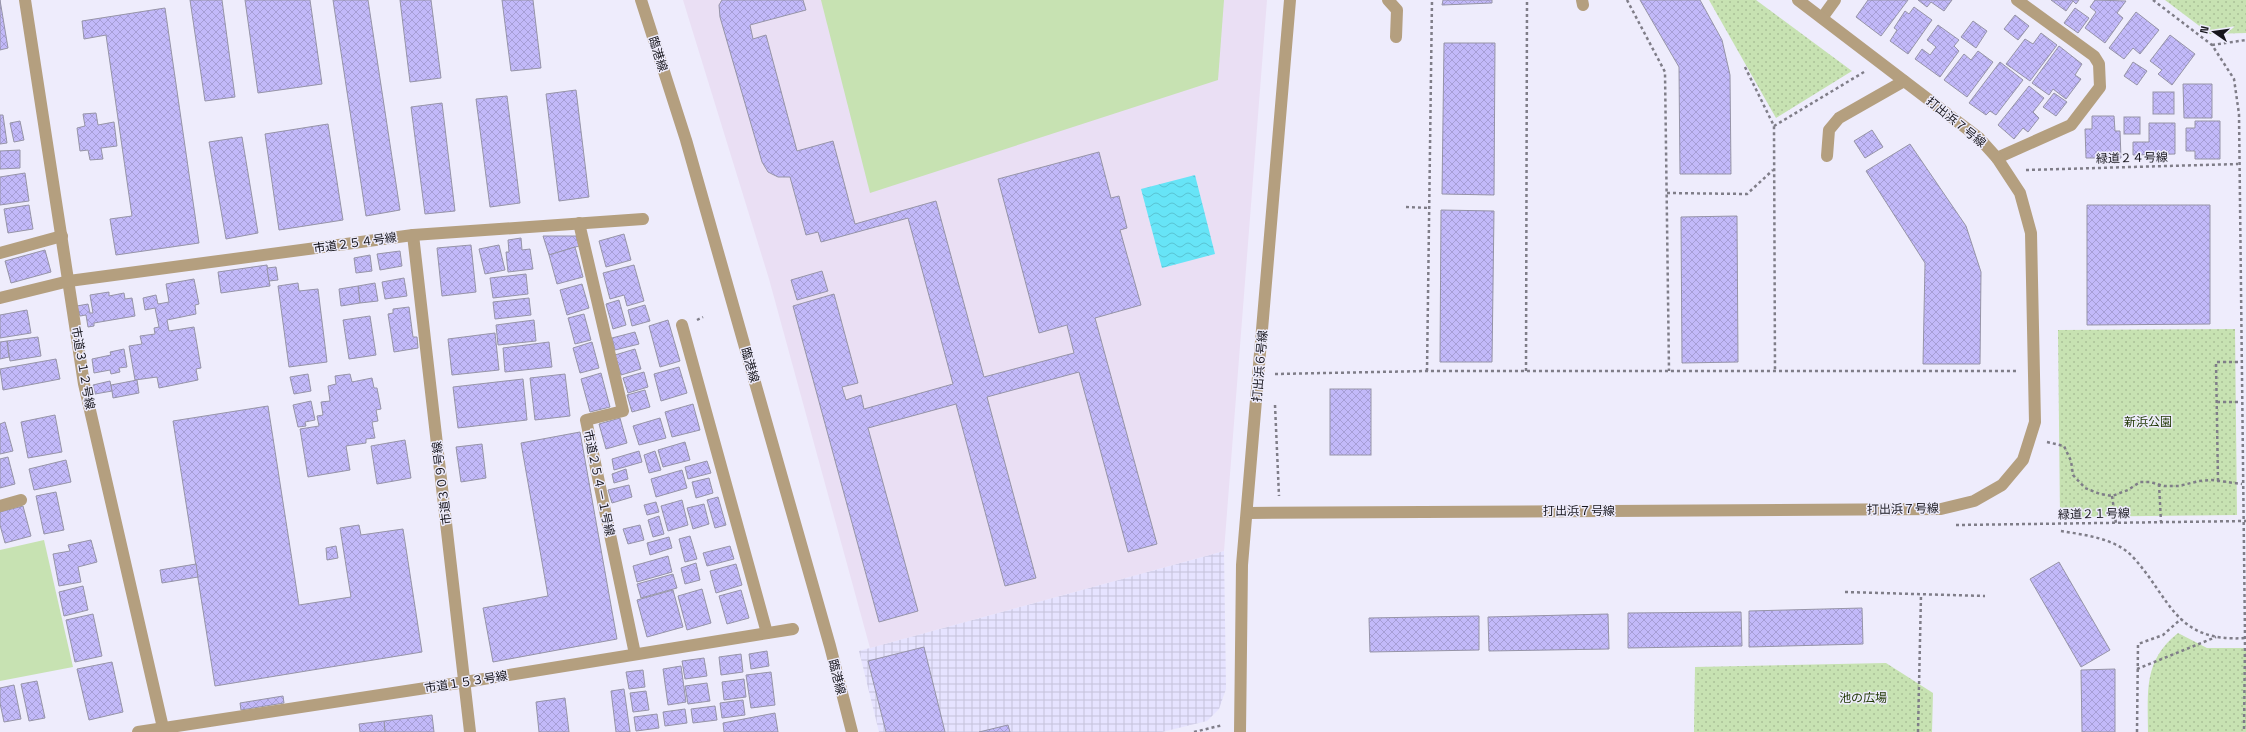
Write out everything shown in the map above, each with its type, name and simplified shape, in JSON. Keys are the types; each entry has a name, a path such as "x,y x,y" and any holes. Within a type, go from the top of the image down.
{"street":[{"name":"市道３１２号線","path":"25,0 84,384 164,731"},
{"name":"臨港線","path":"641,0 688,147 852,732"},
{"name":"打出浜６号線","path":"1240,732 1242,565 1290,0"},
{"path":"1388,0 1397,10 1396,37"},
{"name":"打出浜７号線","path":"1247,513 1941,510 1974,501 2002,485 2023,460 2035,422 2031,233 2020,193 1997,158 1979,138 1798,0"},
{"path":"1822,18 1835,0"},
{"path":"1997,158 2071,126 2100,87 2099,64 2094,56 2017,0"},
{"path":"1827,156 1829,130 1839,118 1904,81"},
{"name":"市道２５４号線","path":"0,298 69,281 413,235 643,219"},
{"name":"市道２５４－１号線","path":"579,223 623,411 586,420 635,654"},
{"name":"市道３０９号線","path":"413,235 470,732"},
{"path":"0,253 62,236"},
{"path":"682,326 767,632"},
{"path":"0,506 21,500"},
{"name":"市道１５３号線","path":"138,732 164,731 767,632 793,629"}],"path":[{"path":"1427,371 1432,0"},
{"path":"1526,371 1527,0"},
{"path":"1627,0 1665,72 1669,371"},
{"path":"2153,0 2212,45 2234,79 2239,114 2238,164 2245,638 2244,732"},
{"path":"2212,45 2246,40"},
{"path":"1774,126 1880,62"},
{"path":"1745,67 1774,126 1775,371"},
{"name":"緑道２４号線","path":"2026,170 2238,164"},
{"path":"1667,194 1747,194 1774,170"},
{"path":"1406,207 1430,208"},
{"path":"2218,481 2216,362 2241,362"},
{"path":"1274,382 1273,374 1427,371 2017,371"},
{"path":"1274,397 1279,499"},
{"path":"2216,402 2241,402"},
{"path":"2028,442 2049,442 2064,446 2071,461 2073,475 2085,488 2112,496 2128,490 2140,482 2179,486 2199,481 2218,481 2242,484"},
{"path":"2159,484 2161,522"},
{"path":"2112,496 2116,522"},
{"name":"緑道２１号線","path":"1951,525 2244,520"},
{"path":"2061,531 2090,536 2113,543 2131,556 2173,613 2191,628 2217,637 2230,639 2245,638"},
{"path":"1845,592 1985,596"},
{"path":"1918,732 1921,595"},
{"path":"2137,732 2138,644 2164,635 2181,619"},
{"path":"2137,669 2217,637"},
{"path":"1194,732 1227,724"}],"shaded area":[{"path":"683,0 1267,0 1224,551 870,648 769,279"},
{"path":"1224,551 1226,689 1219,709 1207,721 1162,732 879,732 859,651"}],"green space":[{"path":"821,0 1224,0 1218,80 870,193"},
{"path":"1709,0 1756,0 1852,71 1776,118"},
{"path":"2165,0 2246,0 2246,33 2210,34"},
{"name":"新浜公園","path":"2235,329 2237,515 2060,517 2058,330"},
{"path":"44,540 73,667 0,681 0,550"},
{"path":"2178,633 2207,648 2246,648 2246,732 2148,732 2148,690 2153,666 2167,644"},
{"name":"池の広場","path":"1886,663 1933,693 1932,732 1694,732 1695,667"}],"water":[{"path":"1195,175 1215,254 1162,268 1141,189"}],"building":[{"path":"0,0 8,48 0,50"},
{"path":"190,0 222,0 235,97 205,101"},
{"path":"245,0 310,0 322,84 258,93"},
{"path":"333,0 368,0 400,210 366,216"},
{"path":"400,0 431,0 441,78 410,82"},
{"path":"502,0 533,0 541,68 511,71"},
{"path":"722,0 803,0 806,10 750,25 753,39 766,35 797,151 833,141 855,224 936,201 984,377 1074,353 1067,325 1039,333 998,179 1099,152 1111,198 1119,196 1127,228 1120,230 1141,305 1095,318 1157,544 1128,552 1079,372 987,397 1036,578 1005,586 956,404 868,428 918,611 879,622 793,306 834,294 858,383 842,387 846,400 861,395 864,409 953,384 908,218 821,242 818,232 806,235 790,177 778,177 768,172 762,162 720,17 719,5"},
{"path":"1443,0 1492,0 1492,3 1442,5"},
{"path":"1640,0 1700,0 1722,40 1730,75 1731,174 1680,174 1679,67"},
{"path":"1868,0 1908,0 1881,36 1856,17"},
{"path":"1918,0 1952,0 1944,11 1931,2 1927,7"},
{"path":"2051,0 2079,0 2076,4 2073,1 2066,11"},
{"path":"2095,0 2126,1 2117,13 2123,18 2105,43 2085,28 2096,12 2090,7"},
{"path":"1914,7 1932,20 1908,54 1890,41 1897,30 1894,28 1905,11 1909,14"},
{"path":"165,8 199,243 116,255 110,219 132,216 106,35 84,39 82,21"},
{"path":"2075,8 2089,18 2078,33 2064,23"},
{"path":"2136,12 2159,30 2140,54 2133,48 2124,59 2109,48"},
{"path":"2015,15 2029,26 2018,40 2004,29"},
{"path":"1973,21 1987,31 1976,48 1961,37"},
{"path":"1938,25 1959,40 1954,46 1959,51 1940,77 1915,59 1922,49 1930,55 1936,47 1927,40"},
{"path":"2041,33 2057,45 2030,81 2006,64 2025,39 2033,44"},
{"path":"2170,35 2195,54 2172,85 2158,74 2162,70 2150,61"},
{"path":"1444,43 1495,43 1494,195 1442,194"},
{"path":"2059,46 2082,64 2075,75 2081,79 2066,99 2053,89 2049,95 2032,83"},
{"path":"1978,51 1993,62 1967,97 1944,80 1964,54 1971,60"},
{"path":"2000,62 2023,80 1996,115 1990,111 1986,115 1969,103"},
{"path":"2133,62 2147,71 2137,85 2124,76"},
{"path":"2183,84 2212,84 2212,118 2184,118"},
{"path":"2029,86 2044,98 2033,112 2039,118 2028,132 2023,128 2014,139 1998,125"},
{"path":"576,90 589,197 559,201 546,94"},
{"path":"2153,92 2174,92 2174,114 2153,114"},
{"path":"2054,93 2067,102 2056,116 2043,107"},
{"path":"507,96 520,203 490,207 476,99"},
{"path":"442,103 455,211 425,214 411,107"},
{"path":"96,113 98,125 114,122 117,146 101,148 103,159 90,160 88,150 80,151 77,128 85,126 83,114"},
{"path":"0,115 3,115 7,143 0,144"},
{"path":"2092,116 2114,116 2115,131 2120,131 2121,158 2086,158 2085,129 2092,129"},
{"path":"2124,117 2140,117 2140,134 2124,134"},
{"path":"20,121 24,140 14,142 10,123"},
{"path":"2195,121 2220,121 2220,159 2195,159 2195,151 2186,151 2186,128 2195,128"},
{"path":"2149,123 2175,123 2175,154 2133,155 2133,142 2149,142"},
{"path":"328,124 343,220 279,230 265,134"},
{"path":"1872,130 1883,147 1865,158 1854,141"},
{"path":"242,137 258,233 226,239 209,142"},
{"path":"1910,144 1966,226 1981,272 1980,364 1923,364 1925,263 1866,171"},
{"path":"20,150 20,168 0,169 0,151"},
{"path":"25,173 29,201 0,205 0,177"},
{"path":"29,205 33,229 8,233 4,209"},
{"path":"2087,205 2210,205 2210,324 2087,325"},
{"path":"1441,210 1494,211 1492,362 1440,362"},
{"path":"1737,216 1738,362 1682,363 1681,217"},
{"path":"624,234 631,260 606,267 599,241"},
{"path":"543,236 576,236 579,246 549,255"},
{"path":"521,238 522,250 530,249 533,269 508,272 506,252 509,252 508,240"},
{"path":"471,245 476,292 442,296 437,248"},
{"path":"499,245 505,270 485,274 479,249"},
{"path":"575,247 583,277 557,284 549,255"},
{"path":"45,250 51,272 11,283 5,261"},
{"path":"400,251 402,266 380,270 377,254"},
{"path":"370,255 372,271 356,273 354,258"},
{"path":"267,265 270,286 221,293 218,272"},
{"path":"634,265 644,301 627,306 624,295 610,299 603,273"},
{"path":"276,267 278,280 269,281 267,268"},
{"path":"822,271 828,291 797,300 791,280"},
{"path":"526,274 528,294 493,298 490,278"},
{"path":"404,278 407,296 385,299 382,282"},
{"path":"194,279 199,304 195,305 196,314 167,320 169,331 194,327 201,368 196,369 198,380 159,388 157,377 135,380 129,346 142,344 140,336 155,334 154,328 159,327 155,308 145,310 143,298 156,295 158,304 169,302 166,284"},
{"path":"298,283 299,291 318,289 327,362 289,367 278,286"},
{"path":"375,283 378,301 360,303 358,286"},
{"path":"582,284 589,308 567,315 560,290"},
{"path":"358,286 360,303 341,306 339,289"},
{"path":"109,292 109,296 124,293 125,299 132,298 135,316 94,323 94,326 88,327 86,315 80,316 77,306 88,304 90,313 93,313 90,295"},
{"path":"529,298 531,315 495,319 493,302"},
{"path":"619,300 626,325 613,329 606,304"},
{"path":"645,305 650,321 632,326 628,310"},
{"path":"409,307 413,337 417,337 418,348 394,352 388,314 393,313 393,309"},
{"path":"27,310 31,333 0,338 0,315"},
{"path":"584,314 591,340 575,344 568,318"},
{"path":"370,316 376,355 349,359 343,320"},
{"path":"534,320 536,341 498,345 496,325"},
{"path":"668,320 680,361 660,367 649,326"},
{"path":"635,332 639,344 615,350 612,338"},
{"path":"495,333 499,370 452,375 448,339"},
{"path":"38,337 41,356 10,361 7,341"},
{"path":"7,341 9,357 0,359 0,342"},
{"path":"549,342 552,367 505,372 503,348"},
{"path":"592,342 599,368 580,373 573,348"},
{"path":"124,349 127,367 119,368 120,372 111,374 110,370 94,373 92,359 111,355 110,352"},
{"path":"635,349 641,369 621,375 615,355"},
{"path":"56,359 60,379 3,390 0,369"},
{"path":"679,367 687,393 661,401 654,374"},
{"path":"644,372 648,387 628,393 623,378"},
{"path":"601,373 610,407 590,412 581,379"},
{"path":"308,374 311,391 294,394 290,377"},
{"path":"350,374 352,382 372,378 374,388 377,388 381,409 376,410 378,421 372,422 375,438 366,439 366,443 346,446 350,470 308,477 300,429 319,426 317,416 323,415 321,402 330,401 328,386 336,384 335,376"},
{"path":"565,374 570,416 535,420 530,378"},
{"path":"523,379 527,420 458,428 453,387"},
{"path":"137,380 139,393 113,398 111,385"},
{"path":"110,381 112,391 95,394 93,385"},
{"path":"1330,389 1371,389 1371,455 1330,455"},
{"path":"645,390 650,407 632,412 627,395"},
{"path":"311,401 315,420 305,422 306,426 298,427 293,405"},
{"path":"693,404 700,430 672,437 665,412"},
{"path":"268,406 299,605 351,597 340,528 359,525 361,535 403,529 422,652 215,686 173,421"},
{"path":"55,415 62,452 28,458 21,422"},
{"path":"620,418 627,443 606,449 599,424"},
{"path":"660,418 666,438 639,445 633,426"},
{"path":"5,422 13,451 0,454 0,424"},
{"path":"580,432 617,639 493,662 483,608 548,596 521,443"},
{"path":"405,440 411,478 377,484 371,446"},
{"path":"685,442 690,460 663,467 658,450"},
{"path":"482,444 486,478 461,482 456,447"},
{"path":"639,451 642,462 614,470 612,459"},
{"path":"655,451 661,470 649,473 644,455"},
{"path":"8,457 15,484 0,488 0,459"},
{"path":"66,460 71,482 34,490 29,469"},
{"path":"707,461 711,473 688,479 685,467"},
{"path":"626,469 628,479 614,483 612,474"},
{"path":"682,470 687,488 656,497 651,479"},
{"path":"709,478 713,493 696,498 692,482"},
{"path":"629,485 632,497 612,503 608,490"},
{"path":"56,492 64,530 44,534 36,496"},
{"path":"718,497 726,525 715,528 707,500"},
{"path":"682,500 688,525 668,531 661,506"},
{"path":"656,502 659,512 647,515 644,505"},
{"path":"704,504 709,524 693,529 687,508"},
{"path":"23,506 31,536 5,543 0,525 0,512"},
{"path":"659,516 664,534 653,537 648,520"},
{"path":"640,525 644,540 628,544 623,529"},
{"path":"690,536 697,559 685,562 679,539"},
{"path":"669,537 672,548 650,555 647,543"},
{"path":"91,540 97,562 78,567 81,582 59,586 53,554 70,551 68,545"},
{"path":"336,546 338,558 327,560 326,548"},
{"path":"730,546 734,559 707,566 703,553"},
{"path":"668,556 672,572 637,582 633,566"},
{"path":"2059,562 2110,650 2081,667 2030,579"},
{"path":"696,563 700,580 685,584 681,568"},
{"path":"196,564 198,577 162,583 160,570"},
{"path":"736,564 742,585 716,593 710,571"},
{"path":"673,574 677,588 641,598 637,584"},
{"path":"83,586 88,610 64,616 59,592"},
{"path":"702,589 711,623 687,630 678,596"},
{"path":"673,590 683,627 647,637 637,600"},
{"path":"741,590 749,618 727,624 719,596"},
{"path":"1862,608 1863,644 1749,647 1749,611"},
{"path":"1741,612 1742,646 1628,648 1628,613"},
{"path":"93,614 102,656 75,662 66,620"},
{"path":"1608,614 1609,649 1489,651 1488,617"},
{"path":"1479,616 1479,650 1370,652 1369,618"},
{"path":"924,647 945,732 886,732 868,661"},
{"path":"767,651 769,666 751,669 749,654"},
{"path":"741,654 743,672 721,675 719,657"},
{"path":"704,658 707,676 685,679 682,661"},
{"path":"112,662 123,712 89,720 77,669"},
{"path":"681,666 686,702 668,705 663,669"},
{"path":"2115,669 2115,732 2082,732 2081,670"},
{"path":"643,670 645,687 629,689 626,672"},
{"path":"771,672 775,705 751,708 746,675"},
{"path":"744,679 746,697 724,700 722,682"},
{"path":"37,681 45,718 29,721 21,684"},
{"path":"707,683 710,701 688,704 685,686"},
{"path":"14,685 21,719 4,722 0,703 0,688"},
{"path":"624,689 630,732 616,732 611,691"},
{"path":"646,691 649,710 633,712 630,693"},
{"path":"283,696 284,703 241,710 240,703"},
{"path":"565,698 569,732 539,732 536,702"},
{"path":"743,700 745,715 722,718 720,703"},
{"path":"715,706 717,720 693,723 691,709"},
{"path":"685,709 687,723 665,726 663,712"},
{"path":"775,713 778,732 724,732 723,723"},
{"path":"657,714 659,728 636,731 634,717"},
{"path":"432,715 434,732 385,732 384,721"},
{"path":"384,721 385,732 360,732 359,724"},
{"path":"1008,725 1010,732 979,732"}]}
